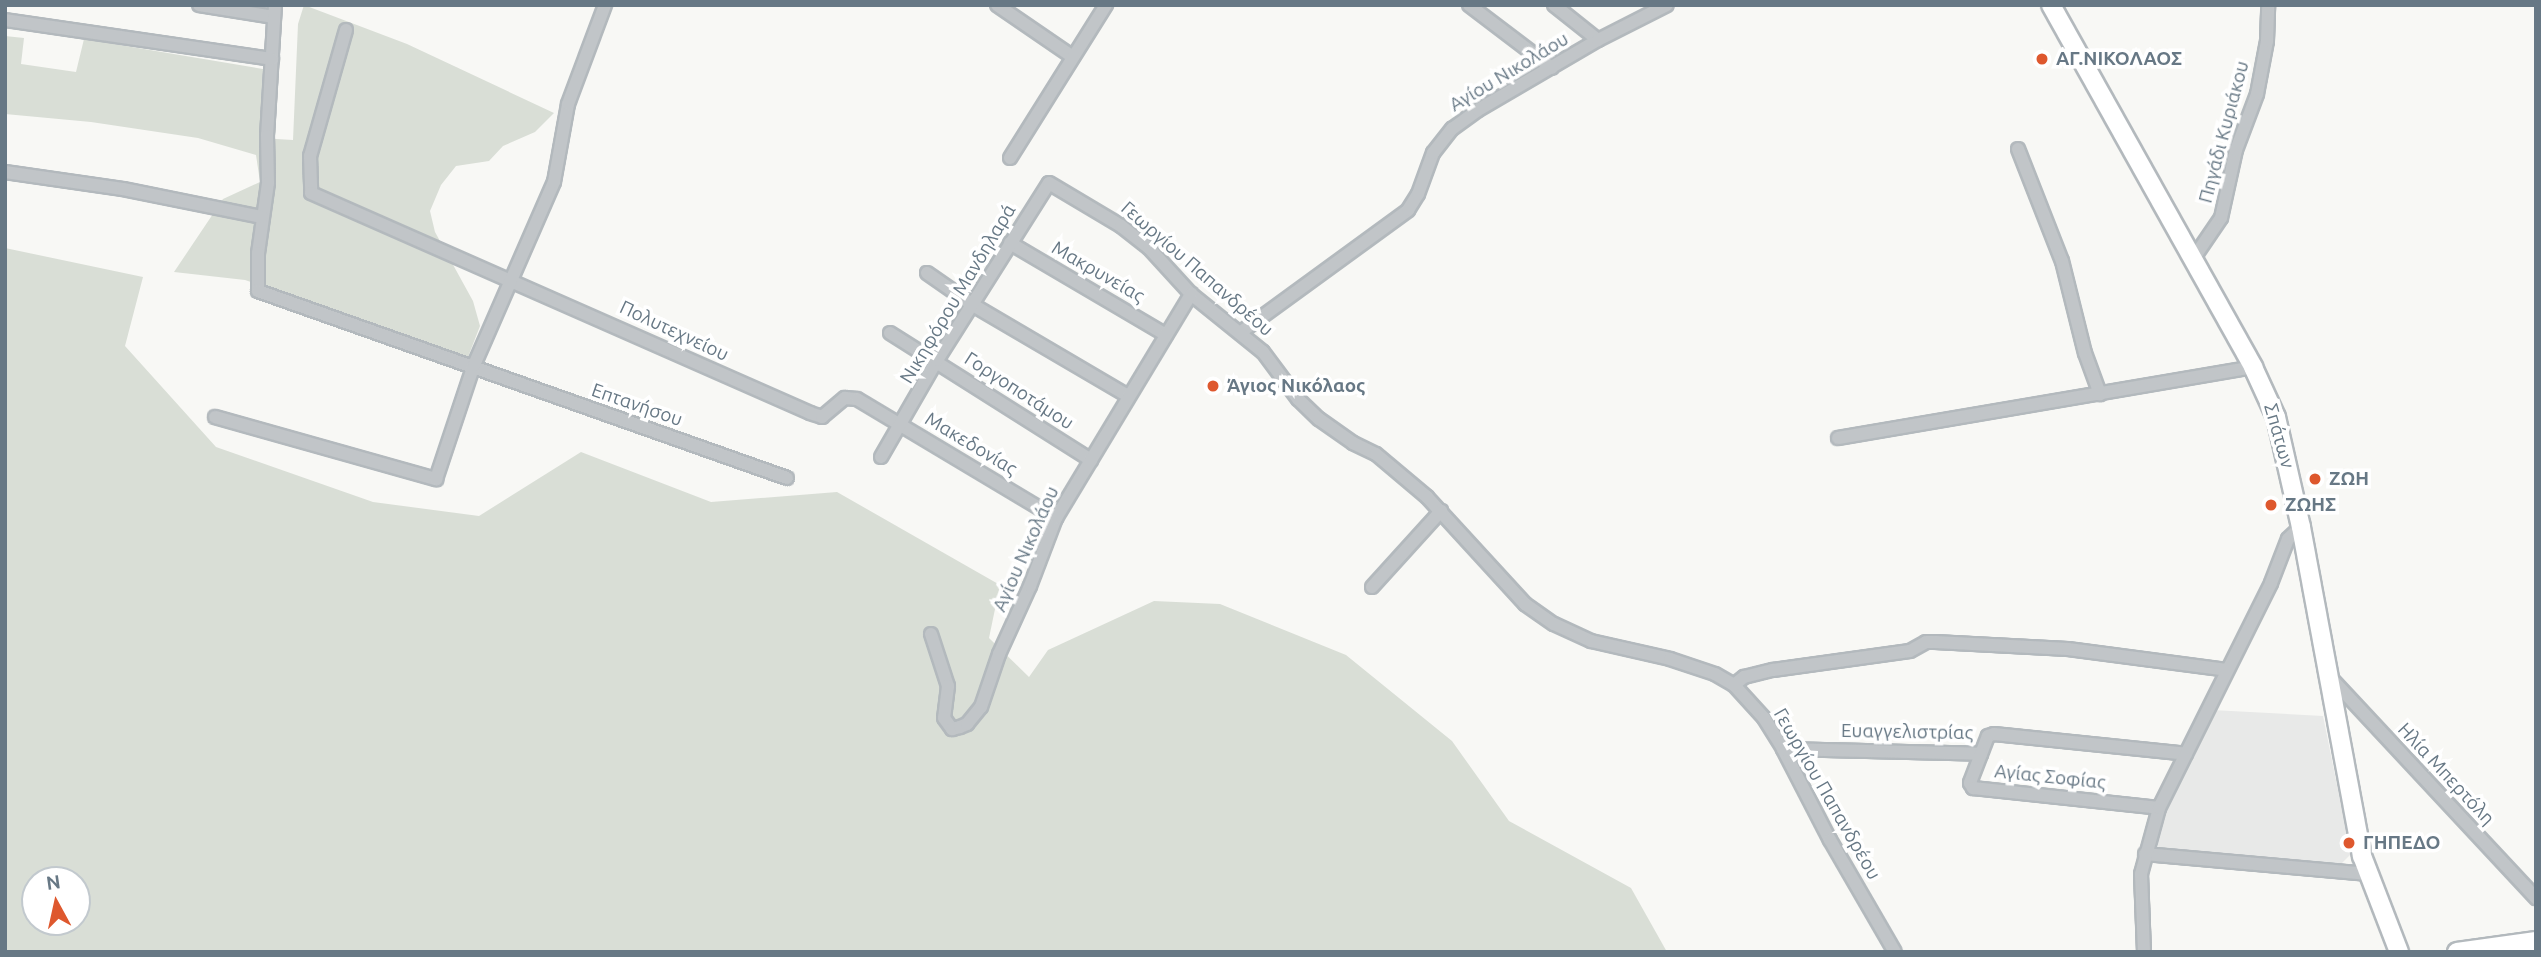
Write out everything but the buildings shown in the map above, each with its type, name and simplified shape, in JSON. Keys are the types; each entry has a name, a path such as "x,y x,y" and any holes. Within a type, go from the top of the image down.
{"main road":[{"name":"Σπάτων","path":"2051,5 2253,367 2276,417 2301,527 2368,874 2399,952"},
{"path":"2457,952 2536,941"}],"street":[{"path":"5,172 122,189 262,217 268,183 274,11 199,5"},
{"path":"215,417 436,479 474,365 554,182 568,104 605,5"},
{"path":"997,5 1073,57"},
{"path":"1010,158 1106,5"},
{"path":"1469,5 1552,68"},
{"path":"1553,5 1598,40"},
{"name":"Αγίου Νικολάου","path":"1241,332 1408,210 1433,153 1452,130 1478,110 1598,40 1667,5"},
{"name":"Πηγάδι Κυριάκου","path":"2193,259 2221,218 2236,150 2257,94 2267,41 2268,5"},
{"path":"5,20 272,59"},
{"name":"Πολυτεχνείου","path":"346,30 310,156 311,193 508,282 568,304 822,416"},
{"path":"2018,149 2062,261 2085,354 2100,394"},
{"name":"Γεωργίου Παπανδρέου","path":"1049,183 1121,226 1149,248 1191,294 1263,352 1298,399 1319,419 1353,443 1376,454 1441,511 1525,604 1554,624 1591,641 1715,674 1734,685 1764,718 1783,749 1895,952"},
{"name":"Νικηφόρου Μανδηλαρά","path":"881,457 902,425 937,360 1049,183"},
{"name":"Επτανήσου","path":"262,217 258,291 788,478"},
{"name":"Μακρυνείας","path":"1010,243 1166,335"},
{"path":"927,273 973,305 1128,397"},
{"name":"Αγίου Νικολάου","path":"931,634 948,686 944,718 952,729 967,724 981,707 1056,519 1191,294"},
{"name":"Γοργοποτάμου","path":"890,333 937,360 1091,460"},
{"path":"1838,438 2253,367"},
{"name":"Μακεδονίας","path":"822,416 845,398 857,399 1056,519"},
{"path":"1372,587 1441,511"},
{"path":"2144,952 2140,900 2145,854 2159,808 2271,583 2288,539 2301,527"},
{"path":"1734,685 1744,677 1773,670 1910,651 1926,642 2068,649 2227,670"},
{"name":"Ηλία Μπερτόλη","path":"2329,676 2536,898"},
{"name":"Ευαγγελιστρίας","path":"1783,749 1981,754 1988,736 1994,734 2186,754"},
{"name":"Αγίας Σοφίας","path":"1981,754 1970,783 1973,788 2159,808"},
{"path":"2145,854 2368,874"}],"shaded area":[{"path":"304,5 407,44 554,113 535,132 503,146 489,161 456,166 441,185 430,211 435,232 473,301 480,326 468,357 245,280 174,272 223,199 260,182 256,155 198,138 91,122 5,114 5,36 24,38 21,64 76,72 84,39 263,69 259,138 293,140 298,24"},
{"path":"5,248 143,277 125,346 216,447 373,502 479,516 581,452 711,502 837,492 1000,585 989,638 1029,677 1048,650 1154,601 1220,604 1346,655 1452,741 1509,821 1631,888 1667,952 5,952"},
{"path":"2212,710 2323,716 2351,854 2338,867 2159,849 2156,840 2171,799"}],"place":[{"name":"ΑΓ.ΝΙΚΟΛΑΟΣ","path":"2042,59"},
{"name":"Άγιος Νικόλαος","path":"1213,386"},
{"name":"ΖΩΗ","path":"2315,479"},
{"name":"ΖΩΗΣ","path":"2271,505"},
{"name":"ΓΗΠΕΔΟ","path":"2349,843"}]}
